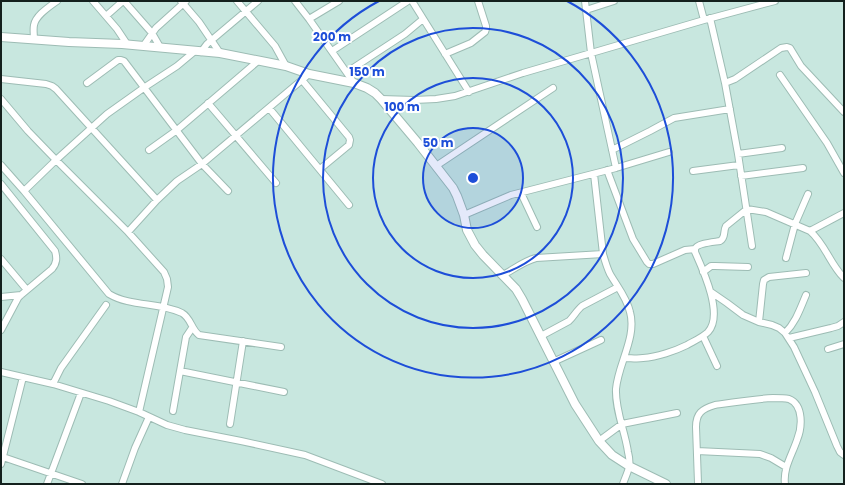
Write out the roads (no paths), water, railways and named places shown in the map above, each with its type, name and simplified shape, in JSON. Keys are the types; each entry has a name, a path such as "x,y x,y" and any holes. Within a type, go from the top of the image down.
{"street":[{"path":"34,39 34,26 36,21 57,1"},
{"path":"93,1 117,29 127,44"},
{"path":"106,16 123,1 152,33 160,47"},
{"path":"237,1 275,46 286,66"},
{"path":"24,192 56,160 107,114 198,52 258,1"},
{"path":"295,1 354,83"},
{"path":"309,19 339,1"},
{"path":"332,51 408,1"},
{"path":"412,1 469,92"},
{"path":"446,54 471,43 485,32 486,26 478,1"},
{"path":"584,1 591,53 616,168"},
{"path":"586,10 614,1"},
{"path":"699,1 707,19 726,83 752,246"},
{"path":"381,99 414,100 455,96 523,73 707,19 775,1"},
{"path":"144,45 156,28 183,2 220,53"},
{"path":"347,72 405,34 423,19"},
{"path":"1,37 144,45 198,52 220,53 286,66 309,74 354,83 367,88 381,99 453,188 464,215 467,230 475,245 516,289 575,404 599,441 612,455 661,483"},
{"path":"726,83 735,79 781,48 787,47 790,48 801,66 844,112"},
{"path":"86,83 118,60 124,61 202,164 228,191"},
{"path":"149,150 177,130 258,61"},
{"path":"128,232 157,200 177,181 202,164 309,74"},
{"path":"780,75 826,143 844,173"},
{"path":"1,79 46,84 56,89 157,200"},
{"path":"302,80 350,140 349,146 320,169"},
{"path":"436,166 553,88"},
{"path":"1,99 28,131 128,232 164,272 168,287 139,412"},
{"path":"208,103 276,183"},
{"path":"269,108 349,205"},
{"path":"612,150 674,118 730,109"},
{"path":"738,154 782,148"},
{"path":"464,215 511,195 594,174 669,152"},
{"path":"693,171 739,164"},
{"path":"1,165 109,294 120,300 163,311 182,313 189,320 194,331 199,335 281,347"},
{"path":"741,176 803,168"},
{"path":"607,170 633,239 649,264 653,264 685,250 695,249 701,244 723,240 726,226 747,209 766,212 810,231 822,245 834,266 844,278"},
{"path":"594,174 603,254 606,264 627,302 631,322 630,338 616,389 616,402 627,445 629,466 623,484"},
{"path":"1,184 55,251 57,256 55,265 21,295 13,306 1,330"},
{"path":"521,193 537,227"},
{"path":"786,258 795,224 808,194"},
{"path":"810,231 844,213"},
{"path":"625,358 651,357 672,351 703,336 711,328 713,305 711,292 695,249"},
{"path":"503,275 521,264 536,258 603,254"},
{"path":"1,259 27,290"},
{"path":"703,272 711,266 748,267"},
{"path":"759,322 764,280 769,277 806,273"},
{"path":"541,336 569,321 582,306 618,287"},
{"path":"711,292 743,315 779,328 787,335 815,392 837,446 840,452 844,455"},
{"path":"1,297 21,295"},
{"path":"787,335 795,321 806,295"},
{"path":"53,384 62,368 106,305"},
{"path":"787,335 831,328 844,322"},
{"path":"172,411 186,337 192,328"},
{"path":"703,336 717,366"},
{"path":"553,362 601,340"},
{"path":"230,424 243,342"},
{"path":"828,349 844,344"},
{"path":"180,371 284,392"},
{"path":"1,372 53,384 114,403 139,412 167,425 185,430 305,456 382,484"},
{"path":"1,464 23,377"},
{"path":"47,484 81,393"},
{"path":"698,483 696,418 702,411 715,405 760,398 785,398 794,402 800,412 800,433 784,472 785,484"},
{"path":"599,441 622,424 677,413"},
{"path":"122,484 135,448 149,417"},
{"path":"697,451 760,454 771,458 786,467"},
{"path":"3,456 82,484"}]}
